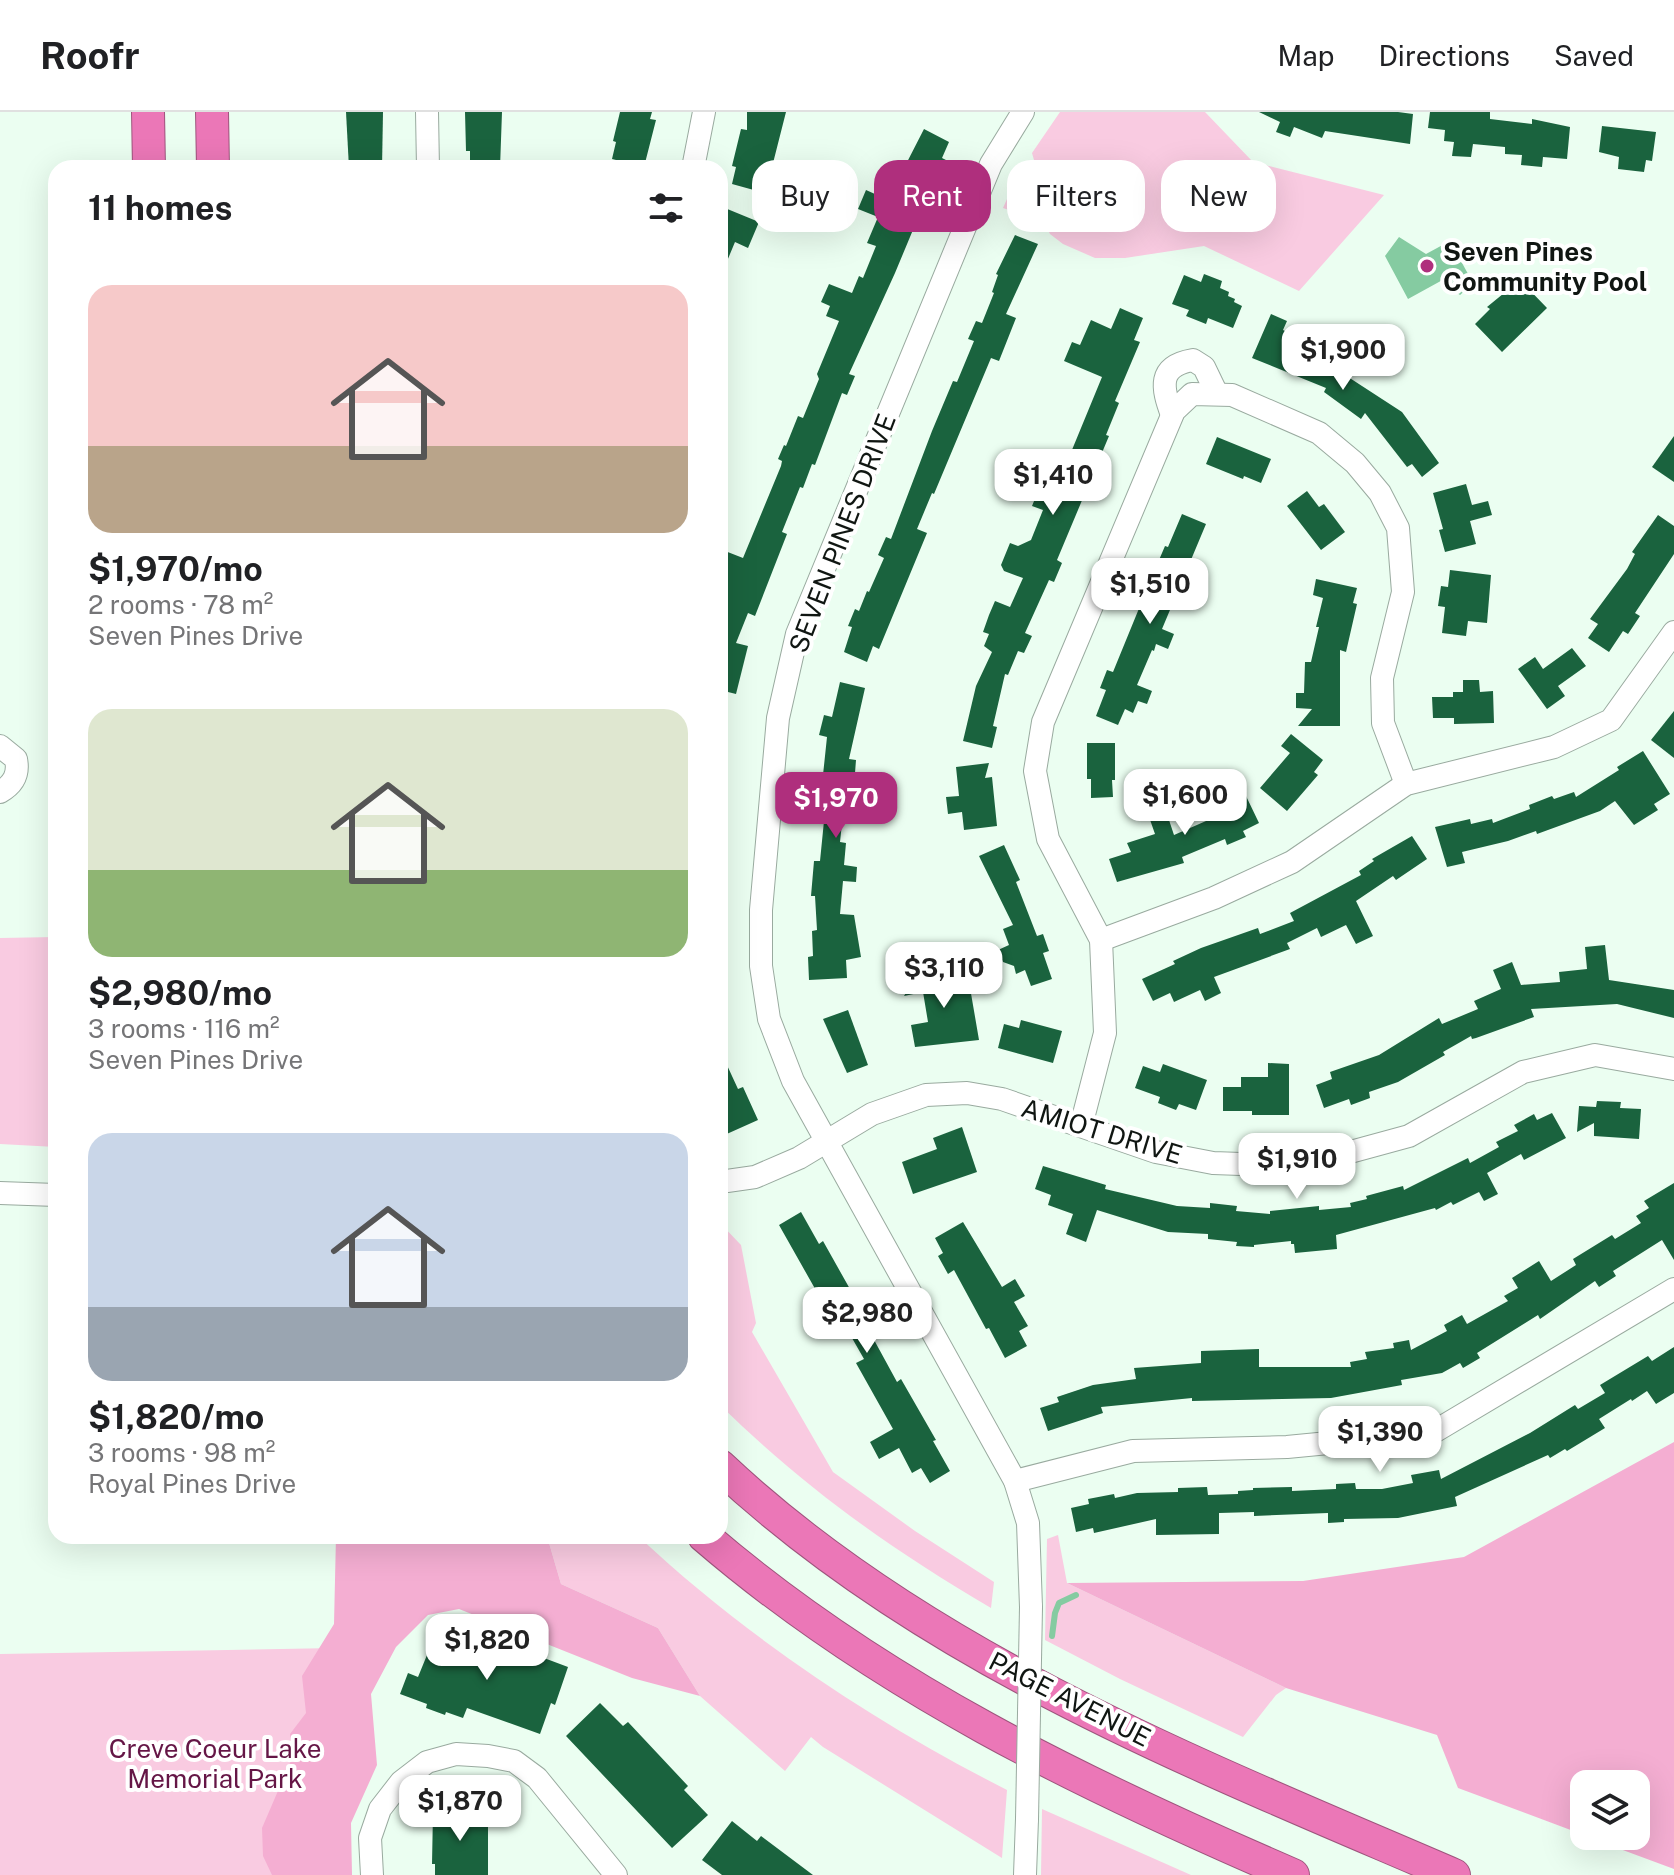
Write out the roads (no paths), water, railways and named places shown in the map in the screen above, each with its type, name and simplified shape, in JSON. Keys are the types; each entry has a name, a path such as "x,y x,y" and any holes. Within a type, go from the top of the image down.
{"highway":[{"path":"148,112 149,160"},
{"path":"212,112 213,160"},
{"name":"PAGE AVENUE","path":"728,1473 829,1555 907,1608 999,1664 1187,1758 1454,1875"},
{"path":"714,1544 810,1620 978,1726 1102,1789 1293,1875"}],"street":[{"path":"427,112 428,160"},
{"path":"695,160 704,112"},
{"name":"SEVEN PINES DRIVE","path":"1023,112 991,164 797,634 778,718 761,910 761,966 769,1019 793,1081 1015,1481 1028,1523 1031,1607 1025,1875"},
{"path":"1172,415 1163,385 1166,374 1180,362 1193,360 1204,367 1217,394"},
{"path":"1081,1126 1105,1033 1101,940 1048,839 1035,771 1043,722 1172,415 1192,394 1232,395 1319,433 1355,463 1380,493 1398,528 1403,592 1382,678 1383,723 1406,784"},
{"path":"1101,940 1214,898 1292,862 1406,784 1554,747 1611,720 1674,632"},
{"path":"0,746 16,759 18,769 9,786 0,792"},
{"name":"AMIOT DRIVE","path":"728,1181 755,1177 799,1158 872,1114 926,1095 967,1093 1002,1099 1156,1152 1213,1163 1269,1165 1332,1157 1409,1136 1523,1072 1581,1058 1595,1055 1674,1069"},
{"path":"0,1193 48,1195"},
{"path":"1015,1481 1133,1451 1287,1447 1432,1433 1506,1392 1674,1289"},
{"path":"372,1875 370,1838 380,1809 401,1782 427,1762 456,1754 514,1761 537,1778 616,1875"}],"waterway":[{"path":"1052,1636 1059,1603 1076,1595"}],"place":[{"name":"Seven Pines Community Pool","path":"1427,266"}],"park label":[{"name":"Creve Coeur Lake Memorial Park","path":"215,1763"}]}
